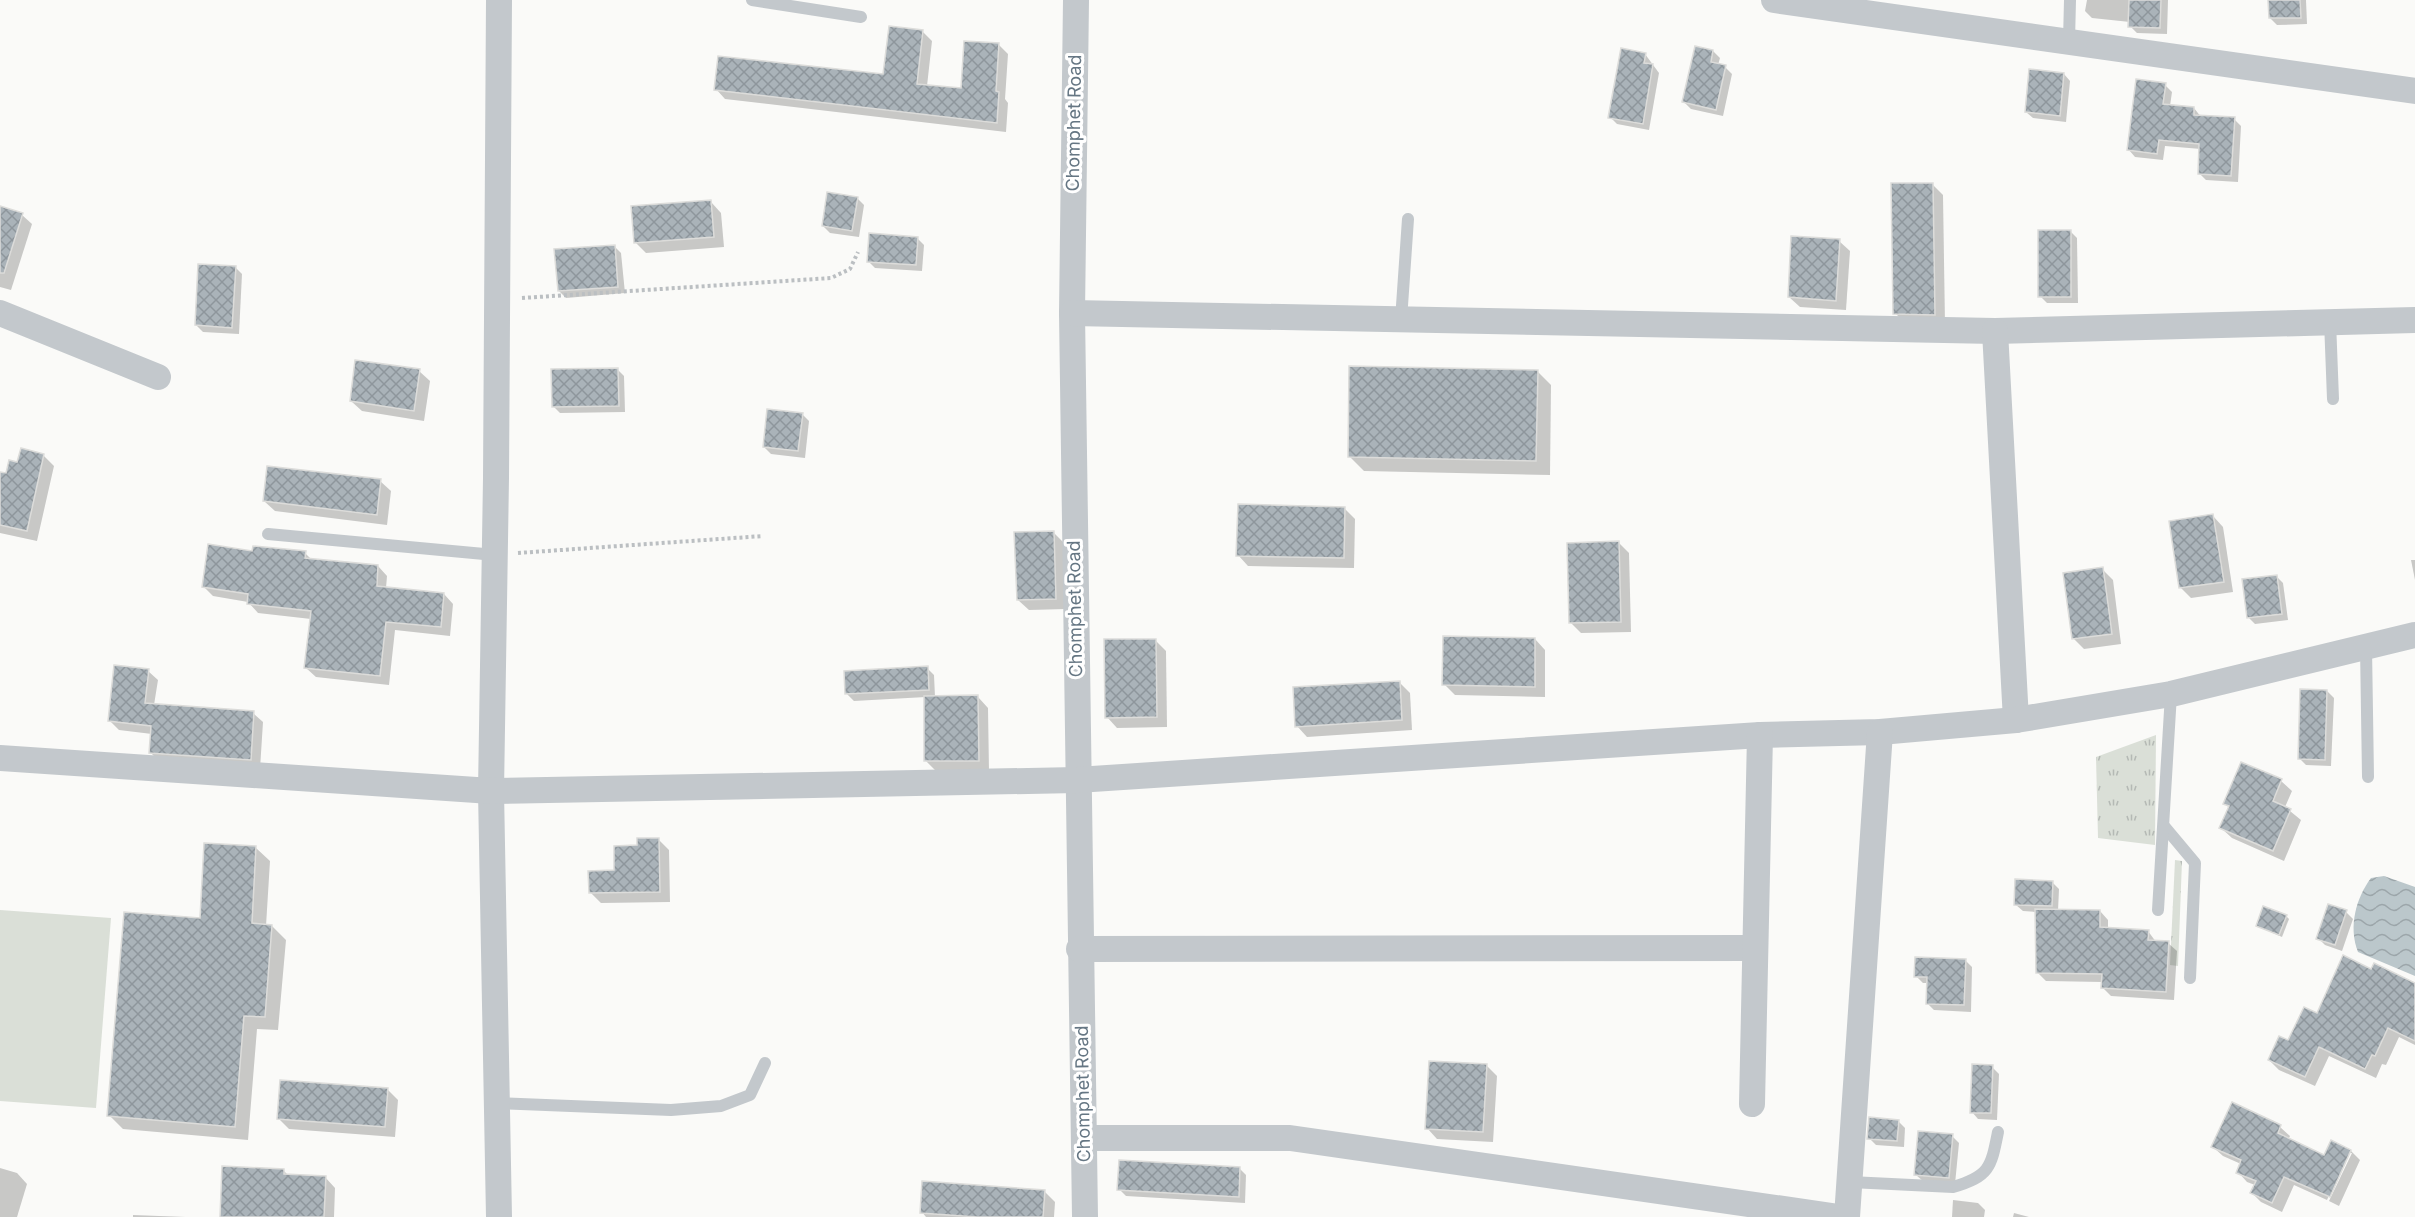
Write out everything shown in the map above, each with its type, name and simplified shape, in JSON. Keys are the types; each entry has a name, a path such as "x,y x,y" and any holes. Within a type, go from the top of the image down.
{"street":[{"path":"499,0 491,791 499,1217"},
{"name":"Chomphet Road","path":"1076,0 1072,313 1079,949 1085,1217"},
{"path":"1774,0 2415,91"},
{"path":"0,313 158,377"},
{"path":"1072,313 1995,331 2415,320"},
{"path":"1995,331 2016,720"},
{"path":"0,758 491,791 1077,780 1760,735 1880,732 2016,720 2171,694 2415,635"},
{"path":"1847,1217 1880,732"},
{"path":"1752,1104 1760,735"},
{"path":"1079,949 1755,948"},
{"path":"1085,1138 1290,1138 1839,1217"}],"lane":[{"path":"752,0 818,5 861,17"},
{"path":"2069,41 2070,0"},
{"path":"1401,320 1407,219"},
{"path":"2330,321 2333,399"},
{"path":"268,534 495,555"},
{"path":"2366,647 2368,777"},
{"path":"2158,910 2171,694"},
{"path":"2164,826 2195,863 2190,978"},
{"path":"497,1103 671,1110 721,1106 750,1095 765,1063"},
{"path":"1850,1182 1953,1186 1966,1183 1983,1174 1992,1159 1998,1132"}],"path":[{"path":"497,299 831,278 850,269 858,252"},
{"path":"495,555 763,536"}],"green space":[{"path":"2156,735 2155,845 2098,838 2096,757"},
{"path":"2175,860 2182,861 2178,966 2170,965"},
{"path":"0,910 111,918 96,1108 0,1101"}],"water":[{"path":"2384,876 2415,887 2415,976 2358,952 2354,923 2361,894 2371,878"}],"building":[{"path":"2129,0 2161,0 2160,28 2128,27"},
{"path":"2268,0 2300,0 2301,18 2269,18"},
{"path":"889,26 923,30 917,84 961,88 964,41 999,43 997,123 714,90 718,56 883,74"},
{"path":"1695,46 1713,50 1711,62 1726,65 1716,110 1682,102"},
{"path":"1621,48 1646,53 1644,63 1653,64 1643,124 1608,118"},
{"path":"2029,69 2064,73 2060,116 2025,112"},
{"path":"2136,79 2166,83 2163,104 2194,107 2194,115 2235,117 2231,176 2198,174 2199,144 2159,140 2157,154 2127,150"},
{"path":"1891,183 1933,183 1935,315 1893,314"},
{"path":"827,192 858,197 852,231 822,226"},
{"path":"711,200 714,237 634,243 631,206"},
{"path":"0,206 23,213 4,273 0,273"},
{"path":"2038,230 2071,230 2071,297 2038,297"},
{"path":"869,233 918,237 916,265 867,262"},
{"path":"1791,236 1840,239 1836,301 1788,297"},
{"path":"615,245 618,287 558,291 554,249"},
{"path":"198,264 236,266 232,328 195,325"},
{"path":"355,360 420,369 414,411 350,401"},
{"path":"1349,366 1538,370 1536,461 1348,457"},
{"path":"618,368 619,406 552,407 551,369"},
{"path":"767,409 803,413 798,451 763,447"},
{"path":"21,448 44,454 27,531 0,525 0,472 6,473 9,460 17,462"},
{"path":"267,466 381,479 377,515 263,501"},
{"path":"1238,504 1345,507 1344,558 1236,556"},
{"path":"2213,514 2224,582 2179,588 2169,521"},
{"path":"1054,531 1056,599 1017,600 1014,532"},
{"path":"1619,541 1621,622 1569,623 1567,543"},
{"path":"208,544 252,551 253,546 306,551 305,558 378,565 377,586 444,593 441,627 386,622 380,676 304,668 311,611 247,604 248,594 202,587"},
{"path":"2103,567 2112,634 2072,639 2063,573"},
{"path":"2277,575 2282,614 2247,618 2242,579"},
{"path":"1443,636 1535,638 1535,687 1442,685"},
{"path":"1104,639 1156,639 1157,717 1105,718"},
{"path":"114,665 149,669 145,703 254,711 251,760 149,753 151,726 108,721"},
{"path":"928,666 929,690 845,694 844,671"},
{"path":"1400,681 1402,720 1295,727 1293,687"},
{"path":"2300,689 2327,690 2325,760 2298,759"},
{"path":"978,695 979,761 924,761 924,696"},
{"path":"2241,762 2282,779 2273,801 2291,809 2273,851 2219,828 2229,806 2223,804"},
{"path":"637,838 659,838 660,892 589,893 588,871 614,870 614,846 637,845"},
{"path":"204,843 256,846 252,923 272,925 265,1017 244,1016 235,1127 107,1116 124,912 200,918"},
{"path":"2015,879 2053,881 2052,906 2014,905"},
{"path":"2328,904 2347,910 2335,945 2316,939"},
{"path":"2263,906 2287,915 2279,935 2256,926"},
{"path":"2035,909 2100,910 2100,927 2149,930 2148,940 2169,941 2166,992 2101,988 2102,974 2036,973"},
{"path":"2343,955 2371,969 2374,963 2415,983 2415,1041 2388,1028 2375,1056 2372,1055 2365,1069 2319,1047 2305,1077 2268,1060 2279,1036 2288,1040 2304,1007 2317,1013"},
{"path":"1915,957 1966,959 1964,1005 1926,1004 1927,977 1914,977"},
{"path":"1429,1061 1487,1064 1483,1132 1425,1129"},
{"path":"1972,1064 1993,1065 1991,1113 1970,1113"},
{"path":"280,1080 388,1088 385,1127 277,1119"},
{"path":"2232,1102 2281,1125 2278,1133 2324,1155 2331,1140 2351,1150 2330,1197 2284,1177 2272,1203 2250,1193 2256,1181 2236,1173 2241,1160 2211,1147"},
{"path":"1869,1117 1899,1120 1897,1141 1867,1139"},
{"path":"1918,1131 1953,1134 1949,1178 1914,1175"},
{"path":"1119,1160 1240,1167 1239,1197 1117,1190"},
{"path":"222,1166 284,1169 284,1174 326,1176 324,1217 220,1217"},
{"path":"922,1181 1045,1190 1043,1217 977,1217 920,1213"}]}
